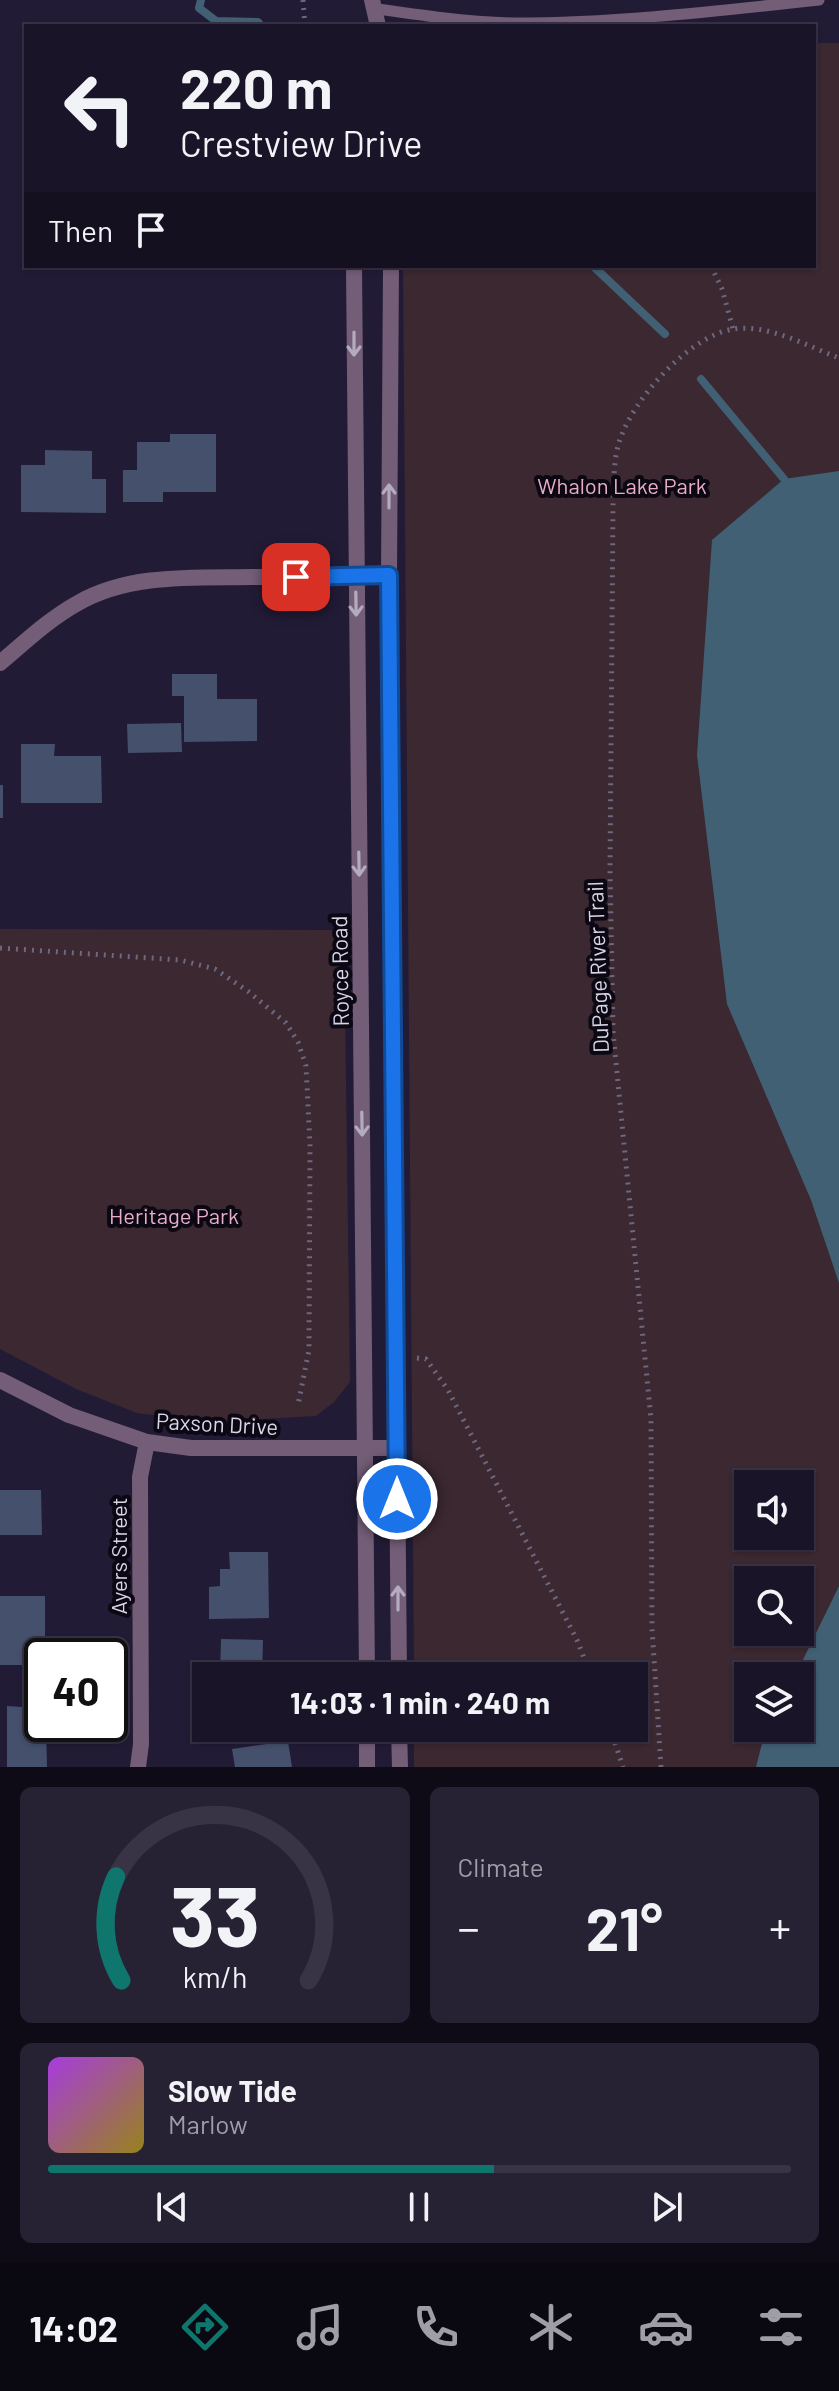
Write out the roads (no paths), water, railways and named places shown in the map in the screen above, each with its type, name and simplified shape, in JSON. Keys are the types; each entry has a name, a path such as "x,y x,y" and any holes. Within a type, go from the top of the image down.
{"street":[{"path":"367,24 372,4"},
{"path":"372,4 377,24"},
{"name":"Royce Road","path":"354,268 367,1662"},
{"path":"391,268 389,575 399,1662"},
{"path":"0,663 47,623 79,602 141,581 389,575"},
{"name":"Paxson Drive","path":"0,1380 69,1415 147,1442 191,1448 397,1448"},
{"name":"Ayers Street","path":"138,1767 141,1744 140,1477 147,1442"},
{"path":"367,1742 367,1767"},
{"path":"399,1742 400,1767"}],"lane":[{"path":"372,4 437,17 509,23 582,22 819,0"}],"water":[{"path":"839,471 839,1283 811,1200 727,1004 697,755 712,540 784,479"},
{"path":"839,1586 839,1767 756,1767 762,1742 814,1742 814,1662 802,1662 810,1646 814,1646 814,1637"}],"waterway":[{"path":"201,0 199,8 216,21 260,24"},
{"path":"595,268 665,334"},
{"path":"701,379 784,479"}],"park label":[{"name":"Whalon Lake Park","path":"622,485"},
{"name":"Heritage Park","path":"174,1215"}]}
